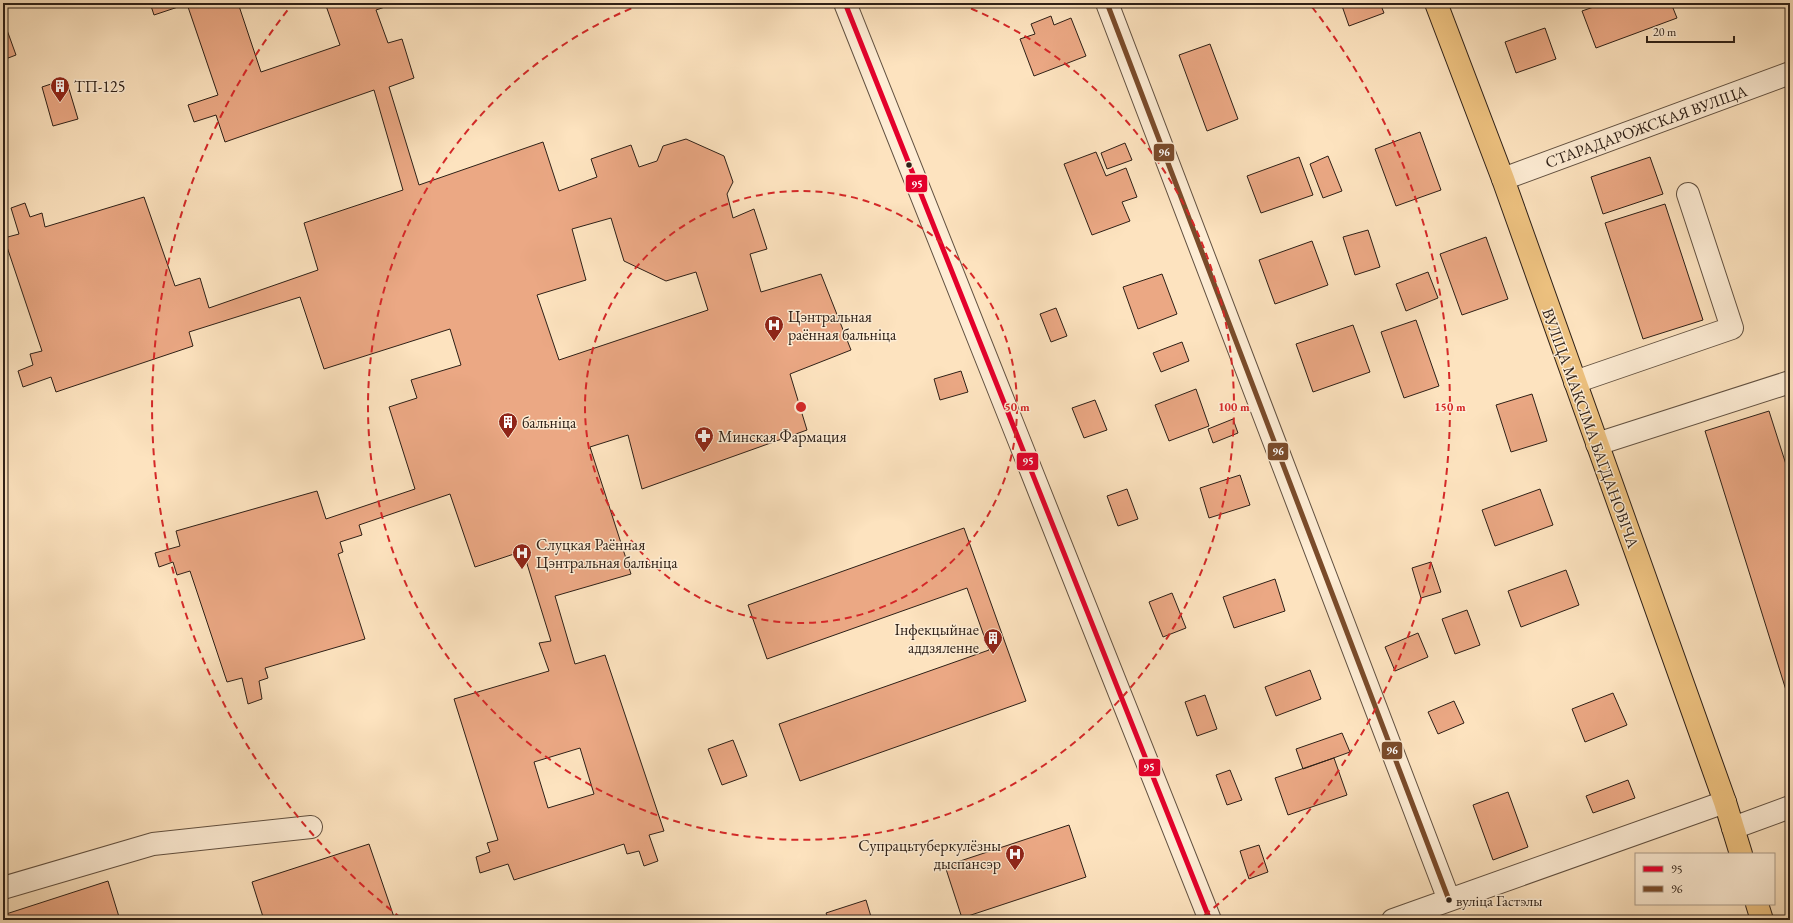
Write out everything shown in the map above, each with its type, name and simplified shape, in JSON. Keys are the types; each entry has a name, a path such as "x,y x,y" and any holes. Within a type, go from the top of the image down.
{"main road":[{"name":"ВУЛІЦА МАКСІМА БАГДАНОВІЧА","path":"1436,3 1502,179 1575,382 1725,802 1741,853"},
{"path":"1757,905 1762,920"}],"street":[{"path":"845,3 1210,920"},
{"path":"1107,3 1449,900"},
{"name":"СТАРАДАРОЖСКАЯ ВУЛІЦА","path":"1502,179 1790,73"},
{"path":"1575,382 1732,328 1688,194"},
{"path":"1597,444 1790,382"},
{"path":"1393,920 1725,802"},
{"path":"1733,828 1790,807"},
{"path":"3,888 153,844 311,827"}],"building":[{"name":"бальніца","path":"150,3 238,3 261,72 340,45 325,3 397,3 376,10 388,43 402,39 414,78 389,87 419,185 543,142 559,191 597,177 591,159 631,145 639,167 657,161 663,146 686,139 724,156 733,182 727,194 733,218 754,209 767,249 750,254 761,292 821,274 851,350 790,374 807,430 642,489 628,435 590,447 631,574 555,596 575,664 605,655 664,831 649,835 658,861 644,866 639,851 627,854 624,844 514,880 508,864 480,873 476,857 490,852 487,843 498,840 454,699 549,671 539,643 551,641 523,551 475,567 450,494 359,525 362,535 340,542 343,552 338,554 365,639 265,668 268,678 259,681 262,699 248,704 242,678 227,682 190,571 177,575 173,562 159,567 155,553 180,546 176,531 317,491 326,519 415,489 389,407 417,398 411,380 461,365 450,329 324,369 300,297 189,332 193,346 56,392 51,377 23,387 18,371 33,365 30,354 42,351 4,238 19,234 11,208 25,203 30,217 42,213 45,227 144,197 175,286 200,278 209,308 318,270 304,223 403,190 374,90 225,142 216,115 194,122 188,105 218,95 187,4 154,15","holes":["611,218 624,261 666,281 696,272 708,310 559,360 537,295 586,280 572,229","580,748 594,794 548,808 534,762"]},
{"path":"1341,3 1380,3 1384,13 1349,26"},
{"path":"1605,3 1671,3 1677,18 1596,48 1582,11"},
{"path":"1051,16 1054,25 1071,18 1086,56 1034,76 1020,39 1035,34 1031,24"},
{"path":"1545,28 1556,59 1516,73 1505,42"},
{"path":"7,30 16,55 3,60 3,32"},
{"path":"1210,44 1238,119 1207,131 1179,55"},
{"name":"ТП-125","path":"66,79 78,119 53,126 42,87"},
{"path":"1420,132 1441,190 1396,206 1375,149"},
{"path":"1125,143 1132,160 1107,169 1101,153"},
{"path":"1096,152 1106,176 1126,168 1137,197 1122,202 1130,221 1092,235 1064,164"},
{"path":"1328,156 1342,191 1323,198 1310,164"},
{"path":"1299,157 1313,195 1261,213 1247,176"},
{"path":"1650,157 1663,194 1603,214 1591,177"},
{"path":"1665,204 1703,320 1643,339 1605,223"},
{"path":"1368,230 1380,267 1355,275 1343,237"},
{"path":"1486,237 1508,299 1462,315 1440,254"},
{"path":"1312,241 1328,285 1275,304 1259,260"},
{"path":"1428,272 1438,298 1406,311 1396,284"},
{"path":"1162,274 1177,314 1138,329 1123,287"},
{"path":"1056,308 1067,336 1051,342 1040,314"},
{"path":"1416,320 1439,386 1404,398 1381,332"},
{"path":"1353,325 1370,372 1313,392 1296,344"},
{"path":"1182,342 1189,361 1161,372 1153,353"},
{"path":"961,371 968,392 940,400 934,379"},
{"path":"1196,389 1209,426 1169,441 1155,405"},
{"path":"1532,394 1547,441 1511,452 1496,405"},
{"path":"1095,400 1107,430 1084,438 1072,408"},
{"path":"1769,411 1790,477 1790,703 1705,431"},
{"path":"1233,419 1238,433 1213,443 1208,429"},
{"path":"1240,475 1250,505 1209,518 1200,488"},
{"path":"1127,489 1138,519 1118,526 1107,496"},
{"path":"1540,489 1553,525 1495,546 1482,510"},
{"name":"Інфекцыйнае аддзяленне","path":"964,528 1026,701 800,781 779,724 989,650 967,588 767,659 748,605"},
{"path":"1431,562 1441,592 1421,598 1412,568"},
{"path":"1566,570 1579,605 1521,627 1508,591"},
{"path":"1275,579 1285,611 1234,628 1223,597"},
{"path":"1172,593 1186,628 1163,637 1149,602"},
{"path":"1467,610 1480,645 1455,654 1442,619"},
{"path":"1418,633 1428,657 1395,671 1385,647"},
{"path":"1310,670 1321,699 1276,716 1265,687"},
{"path":"1613,693 1627,725 1585,742 1572,709"},
{"path":"1205,695 1217,729 1197,736 1185,702"},
{"path":"1454,701 1464,723 1438,734 1428,712"},
{"path":"1342,733 1350,752 1303,769 1296,749"},
{"path":"733,740 747,776 722,785 708,749"},
{"path":"1334,758 1347,795 1288,815 1275,778"},
{"path":"1230,770 1242,800 1227,805 1216,775"},
{"path":"1628,780 1635,798 1593,813 1586,796"},
{"path":"1508,792 1528,847 1493,860 1473,805"},
{"name":"Супрацьтуберкулёзны дыспансэр","path":"1069,825 1086,877 962,918 945,866"},
{"path":"369,844 395,920 264,920 252,882"},
{"path":"1259,845 1268,872 1249,879 1240,851"},
{"path":"108,881 120,920 3,920 3,915"},
{"path":"866,900 872,920 829,920 826,913"}],"transit line":[{"name":"95","path":"845,3 1210,920"},
{"name":"96","path":"1107,3 1449,900"}],"place":[{"name":"ТП-125","path":"60,103"},
{"name":"Цэнтральная раённая бальніца","path":"774,342"},
{"name":"бальніца","path":"508,439"},
{"name":"Минская Фармация","path":"704,453"},
{"name":"Слуцкая Раённая Цэнтральная бальніца","path":"522,570"},
{"name":"Інфекцыйнае аддзяленне","path":"993,655"},
{"name":"Супрацьтуберкулёзны дыспансэр","path":"1015,871"},
{"name":"вуліца Гастэлы","path":"1449,900"}]}
